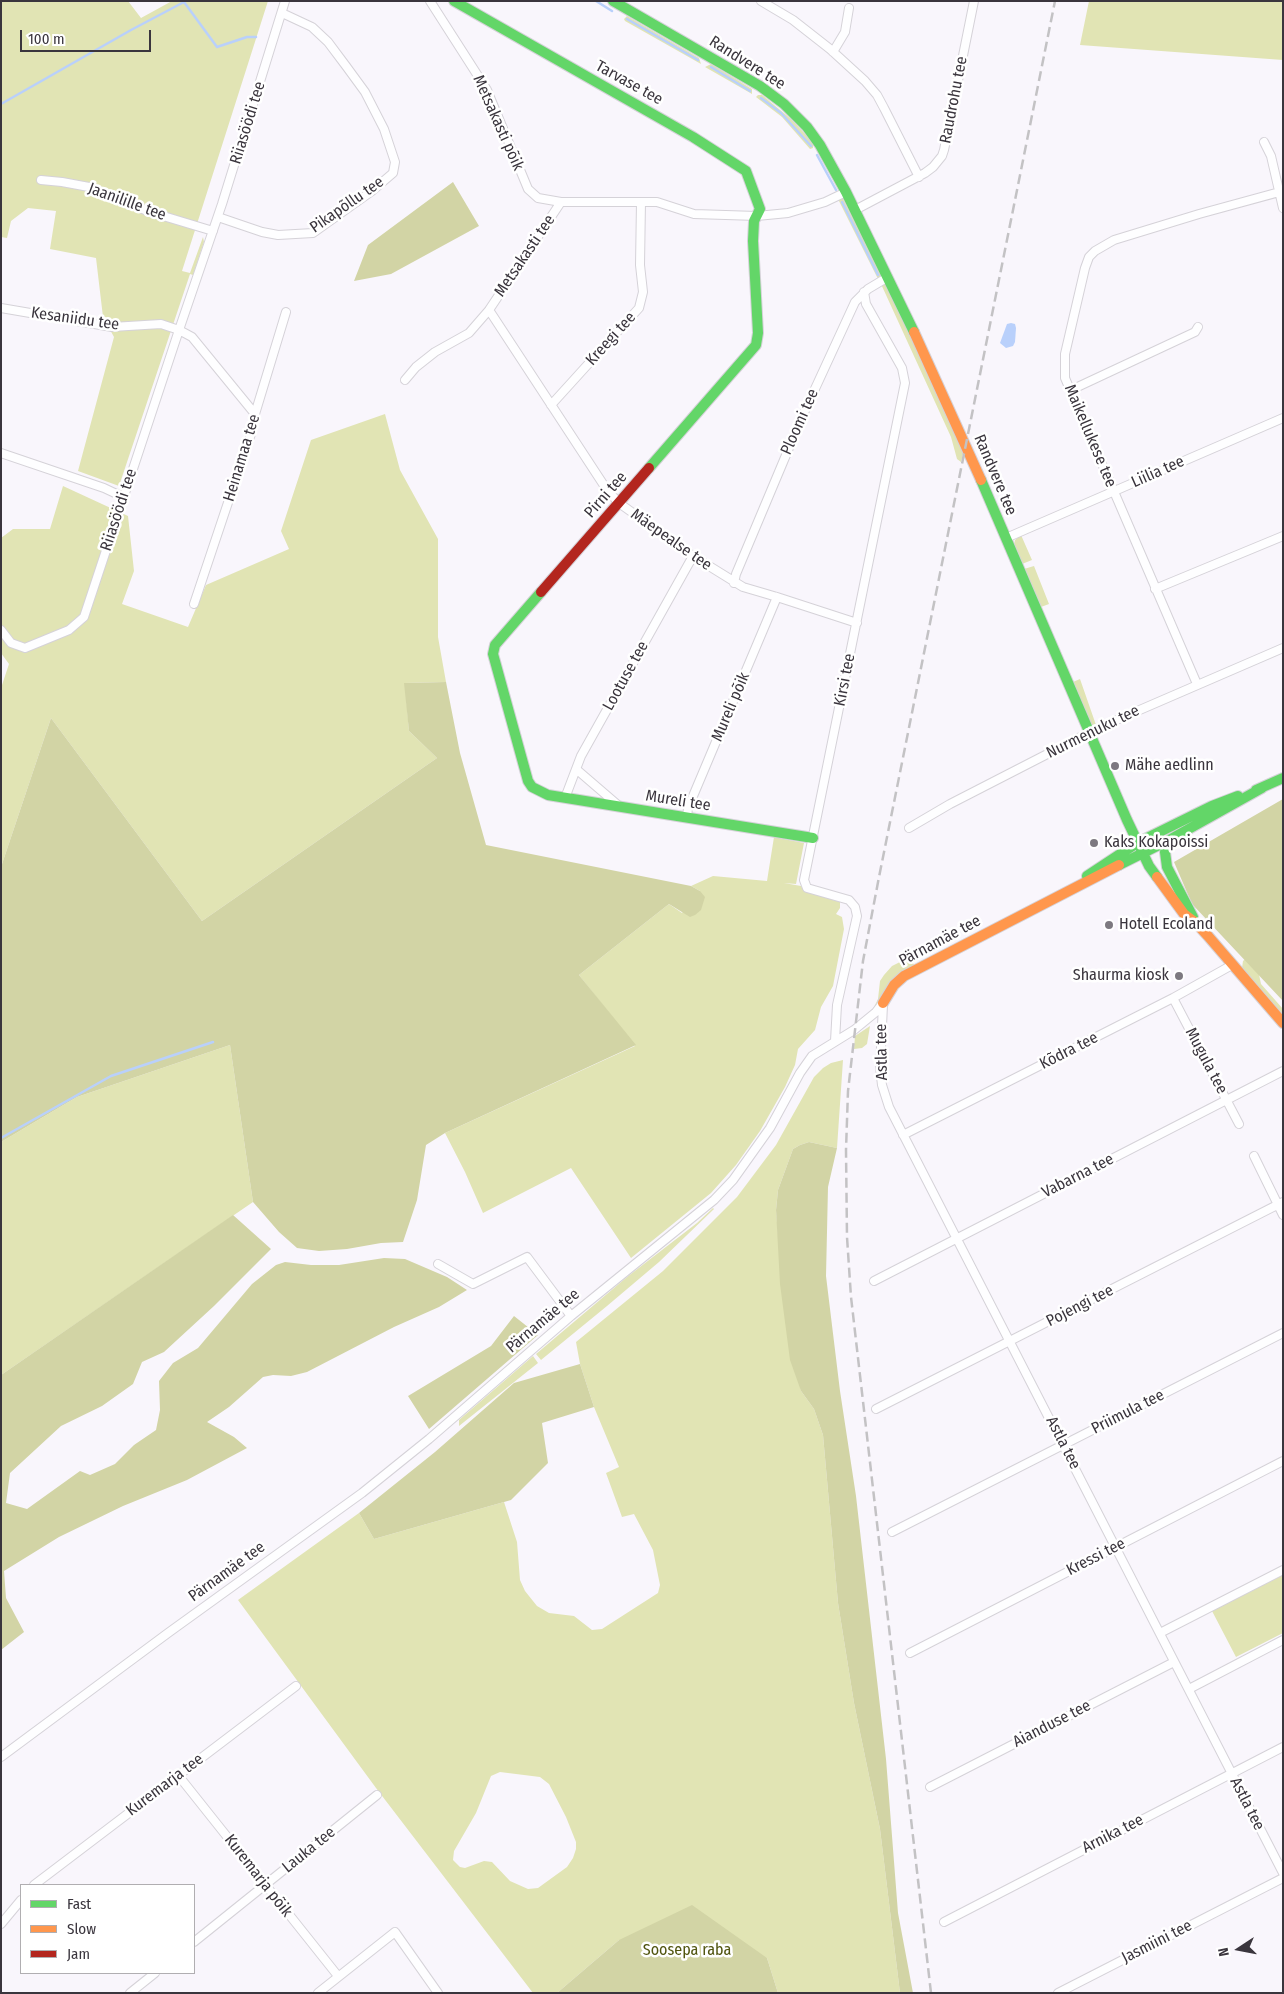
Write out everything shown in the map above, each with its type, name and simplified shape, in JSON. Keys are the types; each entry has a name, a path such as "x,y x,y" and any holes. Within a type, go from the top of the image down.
{"street":[{"name":"Riiasöödi tee","path":"1,630 11,643 24,648 69,630 80,621 86,610 178,330 218,217 285,1"},
{"name":"Metsakasti põik","path":"430,1 486,90 528,189 538,198 561,202"},
{"name":"Tarvase tee","path":"454,1 734,162 746,172 752,183 760,208 757,216"},
{"name":"Randvere tee","path":"613,1 760,86 784,104 807,127 820,145 855,210 954,419 1142,854 1184,914 1196,923 1283,1023"},
{"path":"760,1 793,20 865,81 877,95 919,177"},
{"name":"Raudrohu tee","path":"855,210 919,177 933,167 944,150 974,1"},
{"path":"833,52 846,32 849,8"},
{"name":"Pikapõllu tee","path":"218,217 262,232 278,235 313,234 372,191 393,173 395,162 384,129 365,92 328,42 312,27 282,13"},
{"path":"1264,142 1271,156 1282,192 1283,208"},
{"name":"Jaanilille tee","path":"41,180 89,187 150,212 213,232"},
{"name":"Metsakasti tee","path":"406,380 416,367 434,352 469,333 489,310 561,202 657,202 694,214 757,216 788,213 825,202 846,192"},
{"name":"Maikellukese tee","path":"1198,684 1066,378 1065,354 1085,268 1089,257 1095,251 1114,240 1199,214 1282,192"},
{"name":"Kreegi tee","path":"551,405 639,308 643,292 640,265 641,202"},
{"name":"Pirni tee","path":"538,791 528,781 493,654 495,645 756,345 758,333 753,241 754,221 757,216"},
{"name":"Ploomi tee","path":"734,583 736,574 802,417 855,302 864,292 888,278"},
{"name":"Kirsi tee","path":"835,1041 837,1005 857,916 854,907 846,898 807,888 805,886 805,877 905,383 902,368 866,304 864,292"},
{"name":"Kesaniidu tee","path":"1,308 112,327 161,324 178,330"},
{"name":"Mäepealse tee","path":"489,310 607,490 619,503 734,583 857,623"},
{"name":"Heinamaa tee","path":"194,604 251,434 255,414 286,312"},
{"path":"1071,390 1195,332 1198,327"},
{"path":"178,330 192,337 255,414"},
{"name":"Liilia tee","path":"1006,538 1283,418"},
{"path":"1,453 104,488 123,497"},
{"path":"1156,589 1283,536"},
{"name":"Lootuse tee","path":"565,798 581,756 693,556"},
{"name":"Mureli põik","path":"687,817 688,808 777,597"},
{"name":"Nurmenuku tee","path":"908,828 950,804 1090,733 1283,648"},
{"path":"576,769 619,806"},
{"name":"Pärnamäe tee","path":"1,1757 362,1493 429,1439 571,1316 714,1200 733,1180 770,1128 800,1073 812,1056 866,1021 904,976 1072,888 1169,840 1283,778"},
{"name":"Pärnamäe tee","path":"1072,888 1137,843 1212,806 1262,788"},
{"name":"Mureli tee","path":"538,791 565,798 813,838"},
{"path":"1169,840 1165,852 1167,867 1196,923"},
{"name":"Kõdra tee","path":"903,1135 1173,998 1232,965"},
{"name":"Mugula tee","path":"1173,998 1239,1124"},
{"name":"Astla tee","path":"883,1003 880,1058 882,1085 889,1107 1283,1874"},
{"name":"Vabarna tee","path":"874,1281 1283,1071"},
{"path":"1254,1156 1280,1204 1283,1215"},
{"name":"Pojengi tee","path":"876,1409 1280,1204"},
{"path":"438,1264 473,1284 528,1256 571,1316"},
{"name":"Priimula tee","path":"892,1532 1283,1333"},
{"name":"Kressi tee","path":"910,1653 1283,1462"},
{"path":"1160,1633 1283,1570"},
{"path":"1189,1689 1283,1640"},
{"name":"Aianduse tee","path":"930,1787 1174,1662"},
{"name":"Kuremarja tee","path":"35,1884 296,1686"},
{"name":"Arnika tee","path":"944,1922 1283,1747"},
{"name":"Kuremarja põik","path":"178,1775 338,1976"},
{"name":"Lauka tee","path":"195,1941 377,1795"},
{"name":"Jasmiini tee","path":"1058,1993 1283,1878"},
{"path":"1,1924 20,1901"},
{"path":"318,1993 395,1932 438,1993"},
{"path":"130,1993 154,1974"}],"green space":[{"path":"1,1 128,1 141,18 172,1 268,1 182,271 190,273 203,237 204,242 193,275 190,274 119,486 78,471 114,337 103,317 96,258 50,249 56,211 28,208 11,221 7,238 1,237"},
{"path":"1089,1 1283,1 1283,60 1080,45"},
{"path":"627,16 699,58 701,64 625,21 624,19"},
{"path":"711,64 752,89 752,94 705,67"},
{"path":"762,95 791,119 808,137 813,144 813,148 810,149 782,117 756,97"},
{"path":"453,182 479,226 391,274 354,281 368,245"},
{"path":"838,199 843,199 881,275 878,279"},
{"path":"881,284 886,285 964,450 961,462 957,459 951,437"},
{"path":"385,414 400,470 438,539 438,637 446,682 405,683 409,731 437,758 202,921 51,718 1,867 1,688 9,664 1,653 1,538 13,529 50,529 63,486 128,516 134,571 122,604 188,627 206,585 289,549 281,531 311,440"},
{"path":"1021,535 1032,560 1022,564 1014,545 1015,540"},
{"path":"1034,566 1049,604 1041,607 1024,569"},
{"path":"1080,679 1096,725 1092,727 1073,682"},
{"path":"446,682 460,753 486,845 691,886 700,891 705,897 701,910 690,917 669,904 579,975 636,1045 445,1133 426,1145 417,1200 403,1242 319,1251 297,1248 279,1232 253,1202 230,1045 77,1097 1,1142 1,867 51,718 202,921 437,758 409,731 404,683"},
{"path":"1283,799 1283,1001 1192,904 1174,862"},
{"path":"774,837 804,843 796,884 784,883 801,886 804,891 840,902 840,908 836,914 842,917 844,929 833,986 821,1007 815,1030 798,1049 795,1065 785,1087 760,1131 736,1165 711,1193 631,1258 571,1168 483,1213 445,1133 635,1046 579,975 669,904 682,913 700,891 691,886 713,876 767,881"},
{"path":"1254,951 1261,984 1283,1009 1283,1015 1242,968 1243,961"},
{"path":"910,957 914,965 893,979 873,1009 878,999 880,981 884,975 892,966"},
{"path":"870,1026 867,1044 862,1048 854,1049 855,1036"},
{"path":"230,1045 253,1202 1,1375 1,1142 77,1097"},
{"path":"843,1060 837,1148 809,1142 793,1149 778,1190 776,1210 801,1391 814,1409 823,1435 838,1603 854,1703 880,1829 900,1993 778,1993 767,1958 619,1940 557,1993 533,1993 376,1788 238,1600 359,1513 374,1539 504,1502 517,1542 520,1580 525,1591 537,1606 549,1613 574,1616 592,1630 602,1629 658,1593 660,1585 653,1550 634,1514 622,1517 606,1473 619,1467 594,1407 580,1364 576,1342 663,1271 737,1197 776,1145 814,1077 831,1063","holes":["500,1772 540,1777 549,1784 576,1842 573,1858 567,1867 538,1888 528,1889 510,1881 492,1862 484,1861 465,1868 460,1867 453,1860 454,1851 476,1813 491,1776"]},
{"path":"809,1142 837,1148 828,1187 826,1276 840,1391 856,1496 886,1759 898,1913 913,1993 900,1993 880,1829 854,1703 838,1603 823,1435 814,1409 801,1391 790,1360 780,1284 776,1210 778,1190 793,1149"},
{"path":"713,1208 659,1262 541,1360 536,1354"},
{"path":"233,1215 271,1249 214,1306 164,1352 142,1362 133,1384 102,1406 61,1426 10,1473 6,1503 27,1509 80,1471 90,1475 115,1464 134,1445 156,1430 160,1410 159,1381 173,1363 198,1348 252,1284 276,1265 285,1262 311,1265 339,1265 384,1258 405,1259 447,1277 467,1290 439,1307 394,1327 307,1372 291,1376 273,1375 263,1377 229,1407 207,1422 234,1437 247,1448 187,1480 123,1506 59,1537 4,1571 6,1598 24,1632 1,1650 1,1375"},
{"path":"514,1316 538,1335 429,1429 408,1396 491,1346"},
{"path":"533,1356 538,1363 459,1426 459,1420"},
{"path":"580,1364 594,1407 542,1423 548,1463 511,1500 374,1539 359,1513 435,1452 514,1383"},
{"path":"1283,1575 1283,1633 1236,1657 1212,1611"},
{"name":"Soosepa raba","path":"692,1905 767,1958 778,1993 557,1993 619,1940"}],"water":[{"path":"1007,324 1015,324 1016,328 1015,342 1013,346 1006,348 1000,343"}],"waterway":[{"path":"596,1 612,11"},
{"path":"1,104 184,2 217,47 247,37 256,37"},
{"path":"627,19 698,60"},
{"path":"711,67 750,91"},
{"path":"761,98 781,113 811,146"},
{"path":"817,155 836,190"},
{"path":"842,202 878,275"},
{"path":"1,1138 111,1076 213,1042"}],"railway":[{"path":"931,1993 851,1297 847,1237 846,1150 848,1091 863,961 1055,1"}],"traffic: fast":[{"path":"454,1 693,137 746,171 760,209 754,221 753,241 758,333 756,345 649,468"},
{"path":"613,1 760,86 784,104 807,127 820,145 846,192 914,332"},
{"path":"981,480 1127,820 1149,866 1157,877"},
{"path":"541,592 495,645 493,654 528,781 532,787 548,795 813,838"},
{"path":"1256,790 1283,778"},
{"path":"1119,865 1169,840 1262,788"},
{"path":"1087,876 1137,843 1212,806 1238,796"},
{"path":"1169,840 1165,852 1167,867 1193,917"}],"traffic: slow":[{"path":"914,332 981,480"},
{"path":"883,1003 894,985 904,976 1119,865"},
{"path":"1157,877 1184,914 1208,936 1283,1023"}],"traffic: jam":[{"path":"541,592 649,468"}],"place":[{"name":"Mähe aedlinn","path":"1115,766"},
{"name":"Kaks Kokapoissi","path":"1094,843"},
{"name":"Hotell Ecoland","path":"1109,925"},
{"name":"Shaurma kiosk","path":"1179,976"}]}
